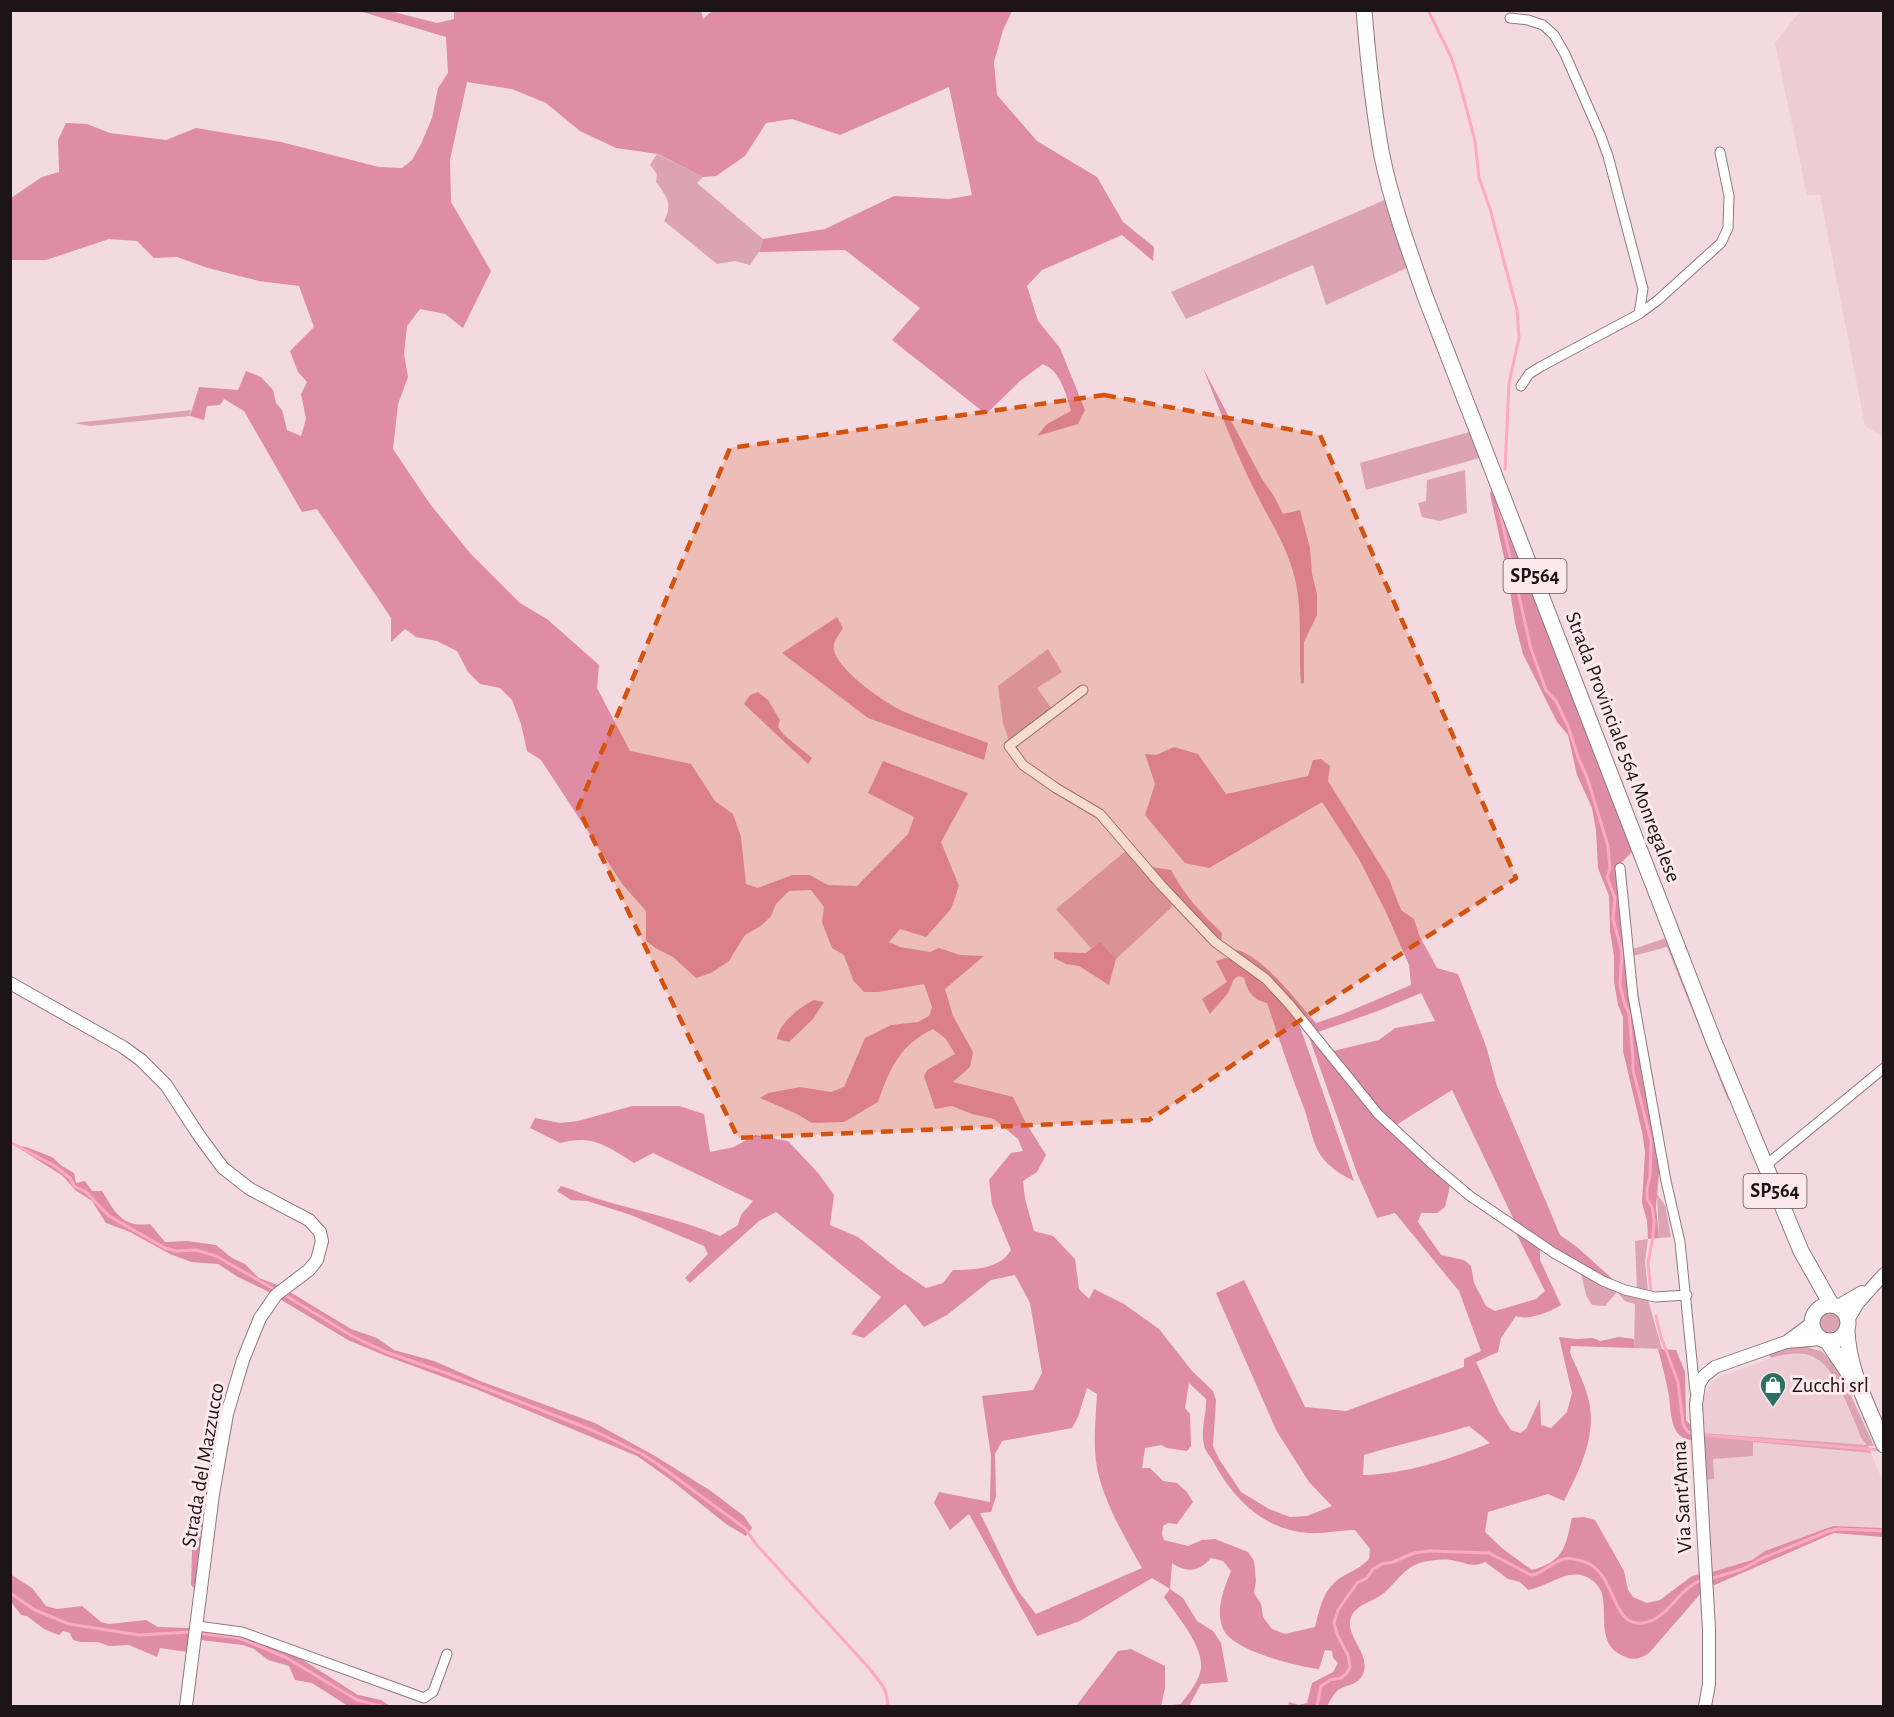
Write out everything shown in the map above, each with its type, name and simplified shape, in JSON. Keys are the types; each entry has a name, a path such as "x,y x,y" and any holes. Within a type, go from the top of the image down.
{"main road":[{"name":"Strada Provinciale 564 Monregalese","path":"1364,10 1382,155 1402,232 1707,1023 1800,1251 1811,1289 1814,1332 1824,1340 1862,1394"},
{"name":"Strada Provinciale 564 Monregalese","path":"1800,1251 1834,1305 1846,1314 1847,1346 1862,1394 1884,1445"},
{"path":"1813,1318 1821,1307 1834,1305"},
{"path":"1824,1340 1839,1339 1847,1325"}],"street":[{"path":"1510,18 1543,25 1554,35 1565,54 1600,134 1643,290 1639,314"},
{"path":"1521,386 1529,374 1540,367 1639,314 1658,300 1721,243 1725,237 1729,219 1729,196 1720,152"},
{"path":"1083,690 1009,746 1023,765 1100,814 1161,885 1215,942 1266,979 1290,1005 1378,1114 1470,1196 1554,1253 1603,1281 1625,1290 1655,1297 1687,1295"},
{"path":"1620,868 1633,996 1666,1181 1680,1242 1696,1397"},
{"name":"Strada del Mazzucco","path":"10,983 123,1047 141,1060 166,1085 223,1168 250,1189 309,1220 320,1232 321,1250 317,1260 270,1302 252,1335 227,1414 213,1494 186,1707"},
{"path":"1765,1166 1884,1068"},
{"path":"1847,1325 1858,1303 1884,1274"},
{"path":"1834,1305 1871,1287"},
{"path":"1696,1397 1701,1380 1711,1370 1786,1342 1798,1335 1813,1318"},
{"path":"1786,1342 1824,1340"},
{"name":"Via Sant'Anna","path":"1696,1397 1707,1591 1709,1684 1706,1707"},
{"path":"196,1626 242,1632 424,1698 433,1692 447,1654"}],"highlighted area":[{"path":"1104,395 1320,435 1516,878 1149,1120 738,1138 578,808 730,448"}],"shaded area":[{"path":"454,10 701,10 703,19 713,10 1012,11 1003,30 994,62 997,95 1037,141 1097,177 1123,222 1154,247 1153,261 1122,235 1042,270 1027,286 1038,321 1060,348 1085,410 1078,424 1037,436 1047,424 1071,411 1058,378 1043,364 1020,381 986,414 892,340 920,308 845,250 759,252 763,239 825,229 894,196 949,199 972,195 949,87 840,135 792,119 766,123 745,156 716,176 703,177 658,154 616,148 580,131 546,103 512,89 467,82 450,160 451,202 491,271 463,328 445,314 420,309 407,326 404,354 408,377 398,404 393,449 430,504 470,553 520,603 547,619 599,665 597,688 630,751 691,764 715,801 733,814 741,837 746,884 758,888 792,875 810,875 828,885 857,886 908,834 914,817 868,793 883,761 968,793 941,842 959,886 951,909 926,937 900,929 889,942 900,947 930,952 939,948 960,955 984,956 945,989 953,1016 973,1052 970,1067 953,1082 1013,1097 1046,1155 1037,1172 1023,1181 1025,1199 1034,1231 1053,1236 1075,1259 1079,1289 1089,1299 1094,1289 1124,1304 1159,1329 1192,1371 1213,1391 1216,1400 1213,1446 1241,1492 1269,1509 1290,1517 1307,1516 1332,1506 1309,1482 1276,1430 1216,1293 1244,1280 1305,1407 1346,1411 1464,1367 1464,1359 1481,1351 1459,1291 1395,1213 1377,1218 1357,1173 1308,1034 1378,1121 1450,1186 1445,1207 1437,1213 1421,1213 1418,1222 1441,1255 1464,1260 1471,1266 1474,1283 1486,1306 1495,1311 1536,1299 1545,1291 1515,1231 1540,1249 1540,1260 1561,1305 1533,1317 1516,1316 1501,1338 1498,1352 1476,1362 1499,1412 1511,1430 1520,1433 1526,1429 1540,1399 1541,1425 1551,1428 1567,1412 1572,1393 1559,1337 1593,1338 1600,1341 1619,1337 1634,1339 1634,1348 1571,1346 1570,1353 1588,1397 1591,1424 1586,1451 1576,1476 1564,1501 1548,1494 1488,1512 1485,1532 1503,1549 1532,1570 1557,1558 1565,1545 1572,1518 1584,1517 1595,1520 1624,1571 1628,1590 1633,1597 1647,1603 1660,1600 1692,1576 1700,1574 1702,1592 1649,1653 1633,1659 1614,1650 1609,1643 1604,1626 1603,1597 1600,1589 1587,1577 1567,1576 1528,1590 1520,1582 1508,1579 1485,1562 1473,1565 1443,1559 1416,1564 1384,1593 1355,1611 1350,1621 1350,1628 1364,1660 1363,1674 1355,1683 1337,1691 1327,1706 1288,1706 1289,1702 1299,1705 1307,1703 1312,1683 1333,1672 1338,1663 1333,1658 1332,1651 1325,1650 1319,1669 1266,1656 1252,1651 1229,1637 1223,1629 1220,1607 1231,1571 1223,1561 1211,1558 1202,1566 1192,1570 1172,1563 1170,1589 1152,1578 1080,1621 1037,1636 969,1514 950,1530 934,1503 939,1492 990,1502 991,1456 982,1396 1033,1390 1042,1373 1030,1303 1015,1275 991,1280 947,1315 924,1327 905,1304 864,1338 851,1334 881,1297 776,1212 759,1221 690,1283 685,1278 708,1254 704,1246 631,1215 587,1201 571,1200 557,1191 561,1186 720,1236 738,1225 741,1215 753,1201 653,1153 634,1163 599,1143 581,1140 560,1143 530,1128 535,1118 560,1123 578,1121 632,1106 679,1106 704,1114 710,1152 734,1147 755,1135 788,1141 819,1174 834,1195 830,1225 858,1237 926,1288 943,1283 953,1270 977,1269 993,1265 1011,1250 992,1204 989,1180 1011,1153 1023,1151 1018,1139 994,1119 952,1106 935,1109 924,1076 927,1070 955,1054 946,1039 933,1029 912,1043 897,1059 878,1102 844,1122 812,1123 760,1098 768,1093 800,1087 831,1092 844,1087 865,1038 891,1025 918,1022 929,1016 932,1007 924,984 878,992 864,992 853,980 844,955 832,948 822,922 824,907 811,890 789,891 776,904 771,916 762,925 745,935 729,961 711,973 696,978 673,957 646,941 646,911 623,885 541,760 527,751 521,724 512,700 500,688 480,684 468,672 457,651 437,641 416,637 405,629 391,642 391,618 317,509 302,512 244,411 224,399 220,405 207,406 204,420 190,416 199,387 238,390 246,371 261,377 273,390 276,403 282,410 287,430 301,436 306,419 301,394 307,382 298,372 290,351 314,327 299,286 259,281 208,268 177,257 154,258 137,241 109,239 46,260 11,260 11,198 42,177 59,172 58,140 66,123 87,124 110,133 166,140 196,128 281,142 379,167 402,168 412,160 421,144 432,118 438,88 448,73 446,37 359,11 390,11 437,23 454,19","holes":["1189,1383 1206,1399 1203,1433 1205,1449 1230,1488 1252,1510 1264,1519 1293,1531 1315,1533 1355,1530 1370,1549 1369,1559 1330,1587 1315,1627 1285,1634 1272,1629 1263,1617 1261,1604 1254,1593 1256,1581 1254,1561 1248,1552 1215,1539 1202,1540 1188,1546 1164,1540 1163,1526 1168,1523 1177,1524 1193,1502 1187,1492 1177,1483 1163,1481 1150,1468 1142,1468 1145,1448 1161,1445 1187,1451 1191,1446 1190,1414 1185,1408","1087,1388 1097,1394 1095,1450 1100,1481 1112,1511 1142,1568 1036,1614 1018,1591 980,1513 991,1512 996,1496 995,1454 1002,1441 1072,1428","1469,1426 1490,1443 1428,1465 1396,1472 1363,1475 1364,1455"]},
{"path":"1800,11 1883,11 1883,437 1865,426 1820,195 1807,195 1775,43"},
{"path":"657,154 703,177 697,183 763,239 759,252 750,265 735,261 717,264 664,221 668,201 656,182 657,174 650,165"},
{"path":"1387,199 1409,267 1326,305 1313,265 1186,319 1171,292"},
{"path":"1203,368 1283,514 1300,510 1310,548 1312,574 1317,594 1317,615 1304,642 1304,683 1301,684 1299,605 1292,568 1284,546 1242,464"},
{"path":"191,410 190,416 90,426 74,423"},
{"path":"1473,431 1483,457 1366,490 1360,463"},
{"path":"1465,470 1467,513 1439,521 1422,517 1418,503 1426,501 1427,480"},
{"path":"1493,486 1634,850 1616,868 1660,1162 1656,1207 1659,1238 1648,1239 1647,1221 1642,1203 1645,1152 1623,1051 1623,1017 1618,1005 1614,982 1609,896 1598,868 1592,808 1577,775 1568,735 1557,722 1523,654 1490,494"},
{"path":"837,617 843,628 834,644 835,652 840,662 860,683 897,708 988,743 984,760 868,718 782,653"},
{"path":"1048,649 1062,672 1037,688 1052,709 1009,741 1003,723 998,686"},
{"path":"758,692 768,700 780,720 778,727 784,735 812,758 808,764 744,704 750,695"},
{"path":"1174,747 1198,754 1226,794 1308,776 1313,760 1321,759 1330,766 1328,781 1389,879 1401,910 1414,919 1419,935 1437,968 1458,974 1486,1046 1497,1086 1560,1235 1617,1283 1593,1272 1544,1242 1514,1220 1452,1090 1396,1125 1379,1108 1333,1051 1379,1040 1395,1028 1435,1021 1421,993 1318,1032 1278,987 1257,967 1232,949 1243,952 1266,968 1316,1023 1411,985 1409,965 1386,912 1359,859 1322,802 1209,868 1185,863 1145,815 1155,784 1145,754 1156,755"},
{"path":"1128,849 1172,901 1172,907 1116,959 1100,941 1091,948 1056,909"},
{"path":"1152,867 1171,870 1194,904 1222,933 1221,942 1173,892"},
{"path":"1669,937 1732,1098 1728,1100 1667,947 1633,956 1633,949"},
{"path":"1100,941 1116,959 1109,985 1079,966 1066,964 1054,958 1054,952 1086,953"},
{"path":"1231,959 1250,971 1299,1024 1354,1181 1330,1166 1318,1151 1267,1003 1254,997 1244,978 1239,976 1234,979 1228,993 1210,1014 1202,999 1227,982 1216,961"},
{"path":"814,1000 824,1002 813,1019 789,1042 777,1039 786,1021"},
{"path":"14,1145 52,1157 74,1173 76,1183 85,1181 92,1191 102,1191 120,1217 140,1225 150,1224 165,1242 187,1241 216,1245 232,1258 245,1264 259,1278 280,1286 271,1293 238,1277 218,1264 191,1262 170,1254 130,1232 106,1223 92,1201 75,1190 63,1176"},
{"path":"1657,1194 1665,1205 1671,1237 1659,1238"},
{"path":"1648,1239 1645,1262 1648,1292 1637,1289 1635,1241"},
{"path":"1581,1273 1648,1300 1662,1349 1634,1348 1635,1304 1625,1301 1617,1292 1605,1306 1592,1305 1586,1295"},
{"path":"290,1289 290,1292 351,1329 377,1338 394,1350 434,1361 480,1381 595,1423 655,1456 711,1491 744,1516 752,1528 746,1536 726,1524 637,1456 476,1389 348,1340 278,1298"},
{"path":"1830,1311 1838,1315 1842,1323 1838,1331 1830,1335 1822,1331 1818,1323 1822,1315"},
{"path":"1803,1346 1821,1351 1831,1360 1844,1380 1874,1446 1868,1446 1871,1453 1753,1442 1753,1456 1713,1459 1714,1479 1704,1480 1701,1433 1867,1445 1861,1438 1835,1379 1821,1362 1805,1354 1795,1353 1771,1358 1768,1352 1780,1348"},
{"path":"1658,1349 1676,1350 1685,1372 1686,1420 1691,1426 1693,1440 1685,1439 1680,1435 1673,1424"},
{"path":"1799,1353 1818,1359 1828,1368 1861,1438 1868,1445 1883,1482 1883,1528 1833,1526 1765,1551 1752,1560 1709,1573 1700,1413 1703,1397 1712,1382 1719,1377 1777,1356"},
{"path":"207,1495 195,1589 191,1585 193,1520 199,1512 202,1497"},
{"path":"1833,1526 1883,1528 1883,1537 1834,1533 1710,1587 1709,1573 1752,1560 1765,1551"},
{"path":"10,1574 32,1588 46,1606 57,1609 82,1606 101,1622 109,1624 146,1620 158,1627 191,1628 187,1652 160,1648 157,1657 129,1645 109,1646 98,1642 81,1642 73,1640 70,1633 63,1631 59,1635 44,1629 27,1616 21,1615 11,1602"},
{"path":"1170,1589 1183,1598 1197,1621 1213,1631 1221,1643 1228,1682 1201,1684 1189,1706 1161,1706 1181,1704 1195,1684 1201,1668 1199,1654 1192,1637 1164,1597"},
{"path":"201,1629 229,1632 295,1655 358,1695 381,1700 390,1706 348,1706 312,1683 295,1680 289,1666 268,1660 254,1649 243,1645 200,1640"},
{"path":"1131,1649 1165,1666 1165,1688 1161,1706 1076,1706 1118,1651"}],"waterway":[{"path":"1428,10 1451,57 1459,81 1475,141 1479,178 1490,209 1517,310 1519,338 1509,383 1505,469"},
{"path":"1498,504 1531,649 1546,690 1556,701 1568,726 1587,777 1608,846 1610,869 1607,877 1615,898 1613,919 1622,952 1620,985 1629,1013 1633,1070 1651,1141 1650,1176 1647,1189 1647,1199 1652,1207 1654,1220 1648,1263 1651,1292"},
{"path":"10,1142 55,1166 70,1178 74,1186 86,1192 109,1216 165,1248 176,1251 196,1250 216,1256 272,1288"},
{"path":"285,1295 352,1336 386,1352 592,1430 656,1463 746,1529 755,1543 869,1668 885,1690 887,1706"},
{"path":"1656,1316 1661,1337 1678,1382 1683,1424 1688,1432 1693,1434"},
{"path":"1700,1435 1881,1450"},
{"path":"1709,1579 1743,1569 1763,1558 1829,1531 1838,1529 1884,1531"},
{"path":"1317,1706 1321,1686 1330,1680 1341,1678 1350,1667 1348,1655 1334,1623 1338,1610 1357,1583 1367,1578 1373,1569 1414,1553 1430,1551 1489,1553 1531,1575 1564,1559 1578,1560 1591,1565 1601,1574 1618,1607 1632,1622 1643,1623 1660,1616 1686,1590 1702,1580"},
{"path":"10,1593 35,1610 69,1624 139,1635 191,1632"},
{"path":"198,1633 239,1638 285,1657 357,1700 381,1706"}],"place":[{"name":"Zucchi srl","path":"1773,1408"}]}
